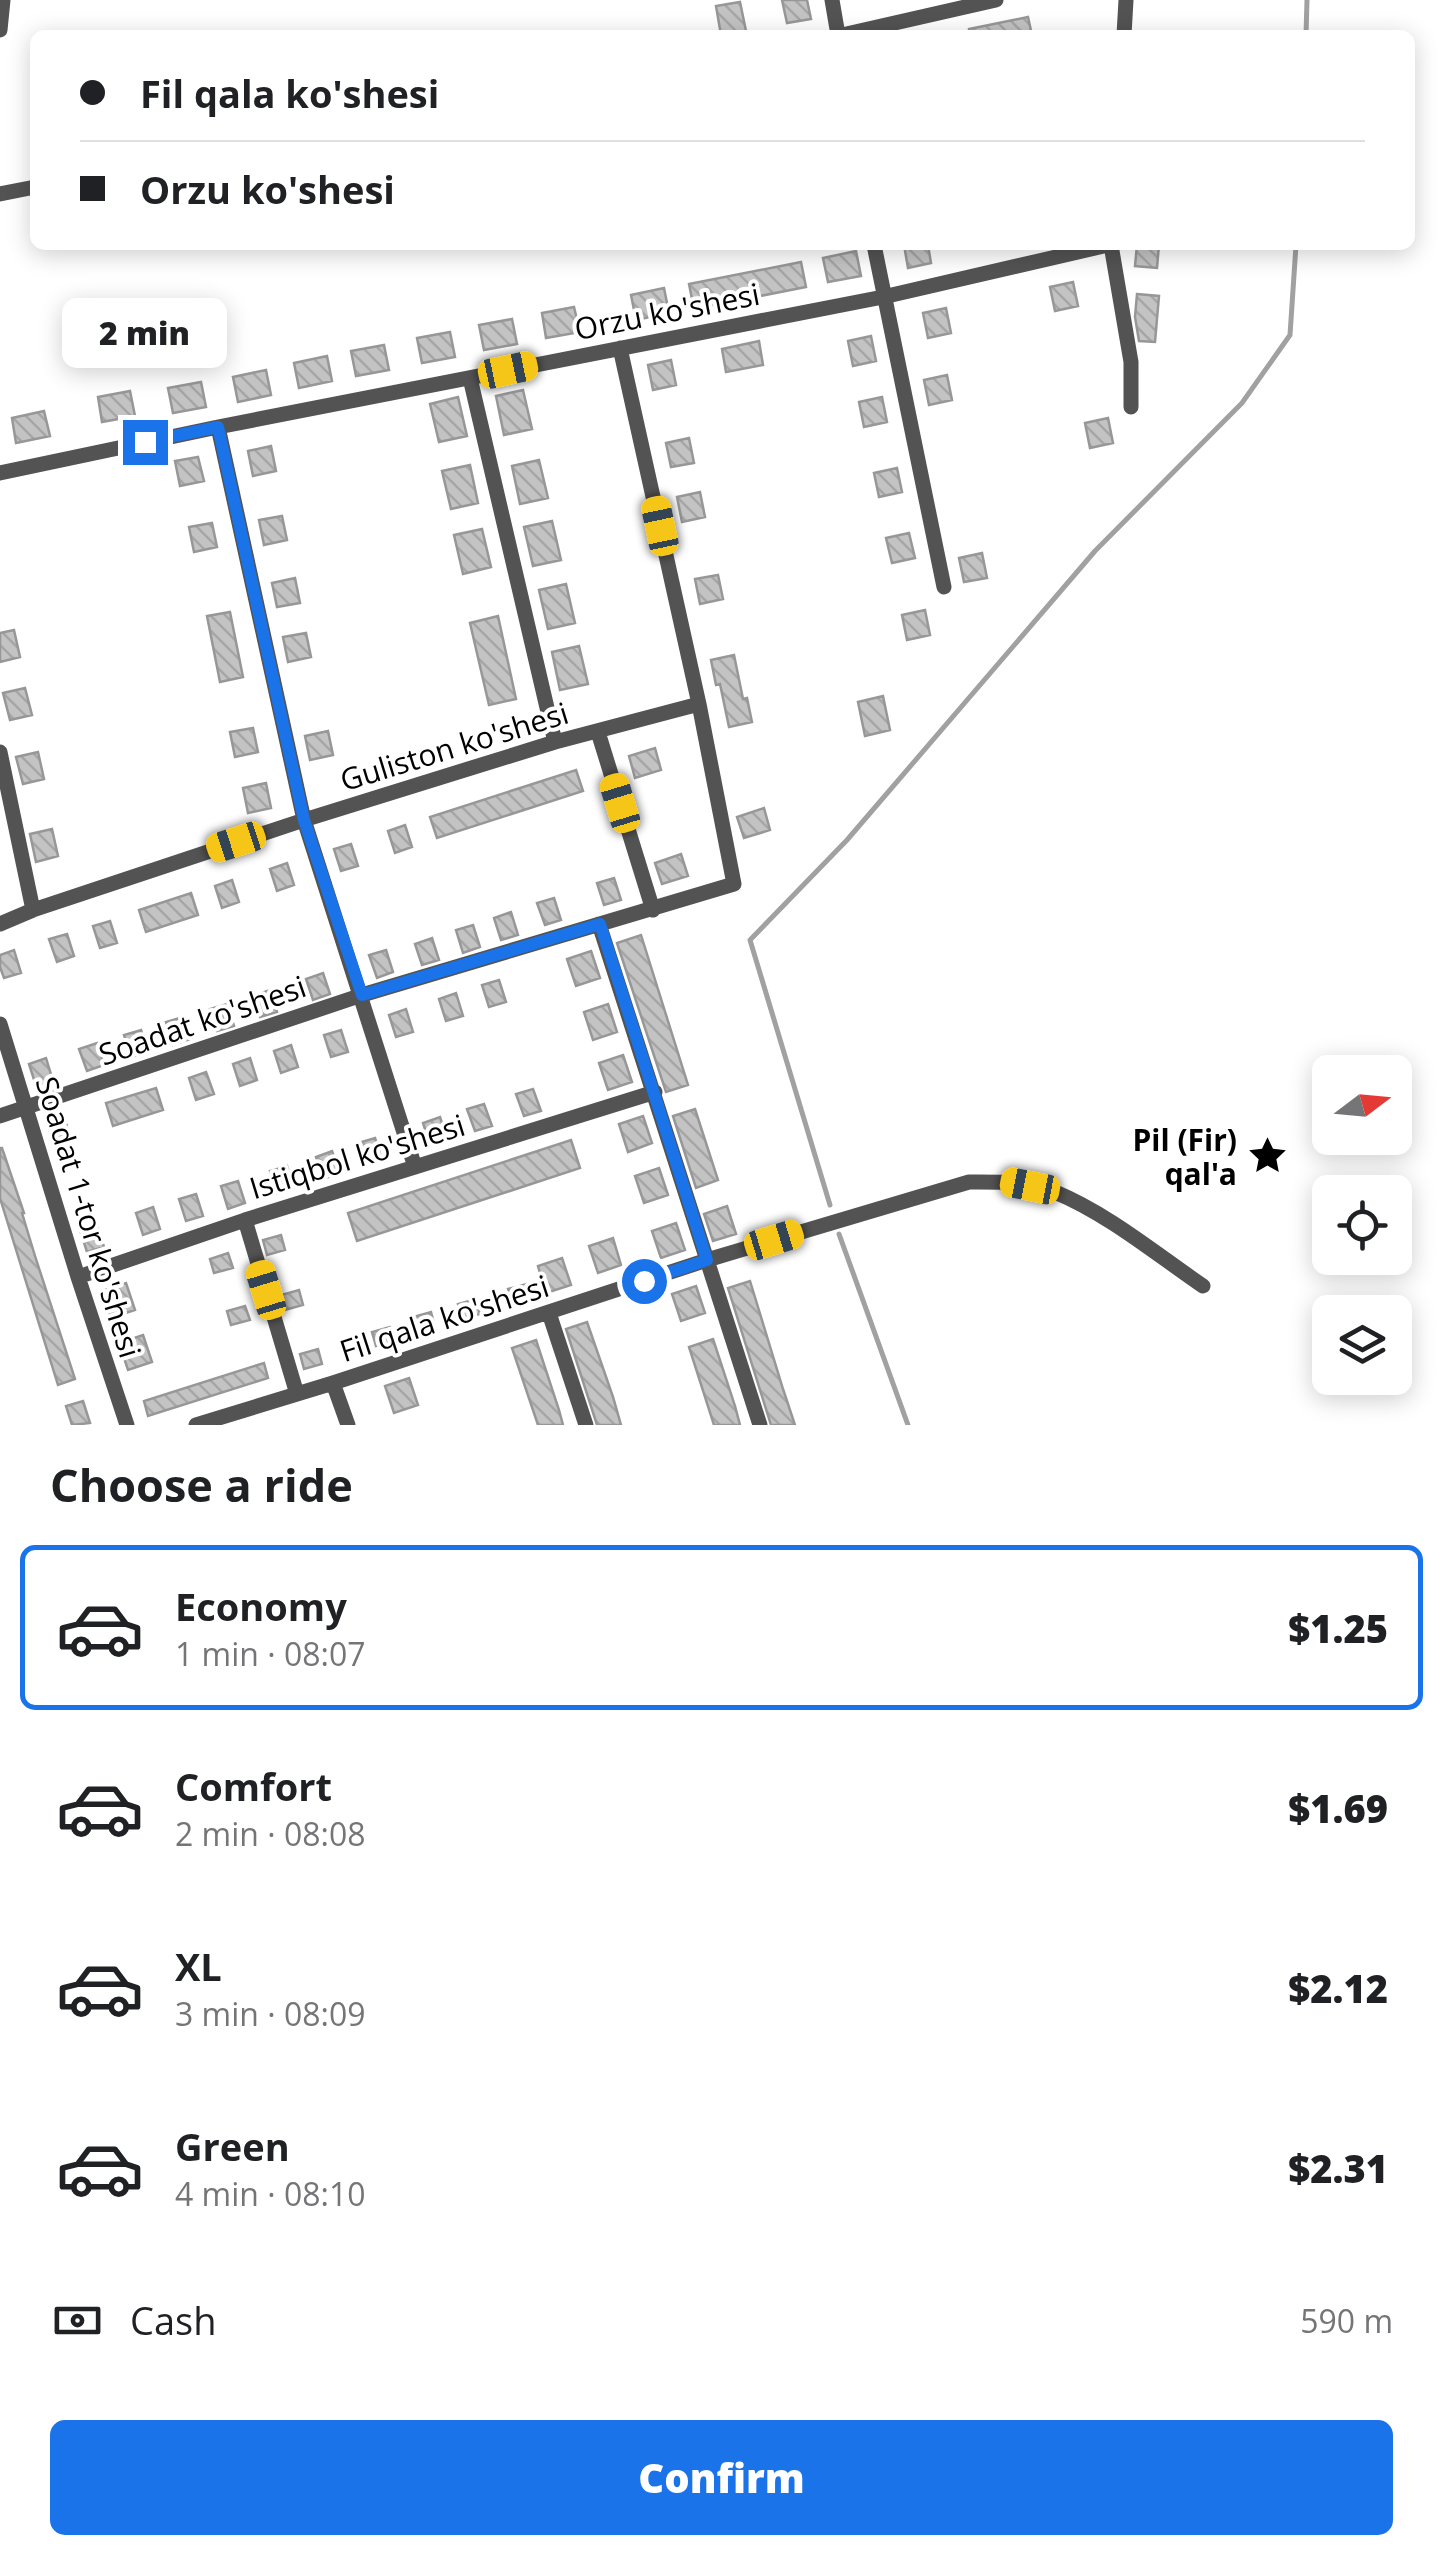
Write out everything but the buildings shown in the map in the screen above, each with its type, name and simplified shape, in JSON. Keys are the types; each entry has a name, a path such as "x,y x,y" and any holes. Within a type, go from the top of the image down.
{"street":[{"path":"0,30 4,0"},
{"path":"832,0 839,30"},
{"path":"862,30 996,0"},
{"path":"1124,30 1126,0"},
{"path":"0,194 30,188"},
{"path":"875,250 944,587"},
{"name":"Orzu ko'shesi","path":"0,473 884,297 1087,250"},
{"name":"Orzu ko'shesi","path":"1110,250 1131,362 1131,407"},
{"path":"620,348 699,704"},
{"path":"470,378 555,742"},
{"path":"218,427 304,820 416,1166"},
{"name":"Guliston ko'shesi","path":"0,924 304,820 555,742 699,704"},
{"name":"Soadat ko'shesi","path":"0,1116 362,995 734,884 699,704"},
{"path":"598,732 653,910"},
{"path":"0,752 34,910"},
{"path":"600,924 760,1425"},
{"name":"Soadat 1-tor ko'shesi","path":"0,1024 127,1425"},
{"name":"Istiqbol ko'shesi","path":"78,1277 245,1220 655,1092"},
{"name":"Fil qala ko'shesi","path":"196,1425 707,1260 969,1182 1007,1182 1053,1191 1103,1218 1203,1286"},
{"path":"245,1220 297,1394"},
{"path":"549,1313 586,1425"},
{"path":"334,1383 348,1425"}],"waterway":[{"path":"1306,30 1307,0"},
{"path":"830,1205 750,940 847,840 1095,551 1242,403 1290,335 1296,250"},
{"path":"839,1234 908,1425"}],"place":[{"name":"Pil (Fir) qal'a","path":"1267,1156"}],"route":[{"path":"145,442 218,427 304,820 362,995 600,924 707,1260 644,1281"}]}
